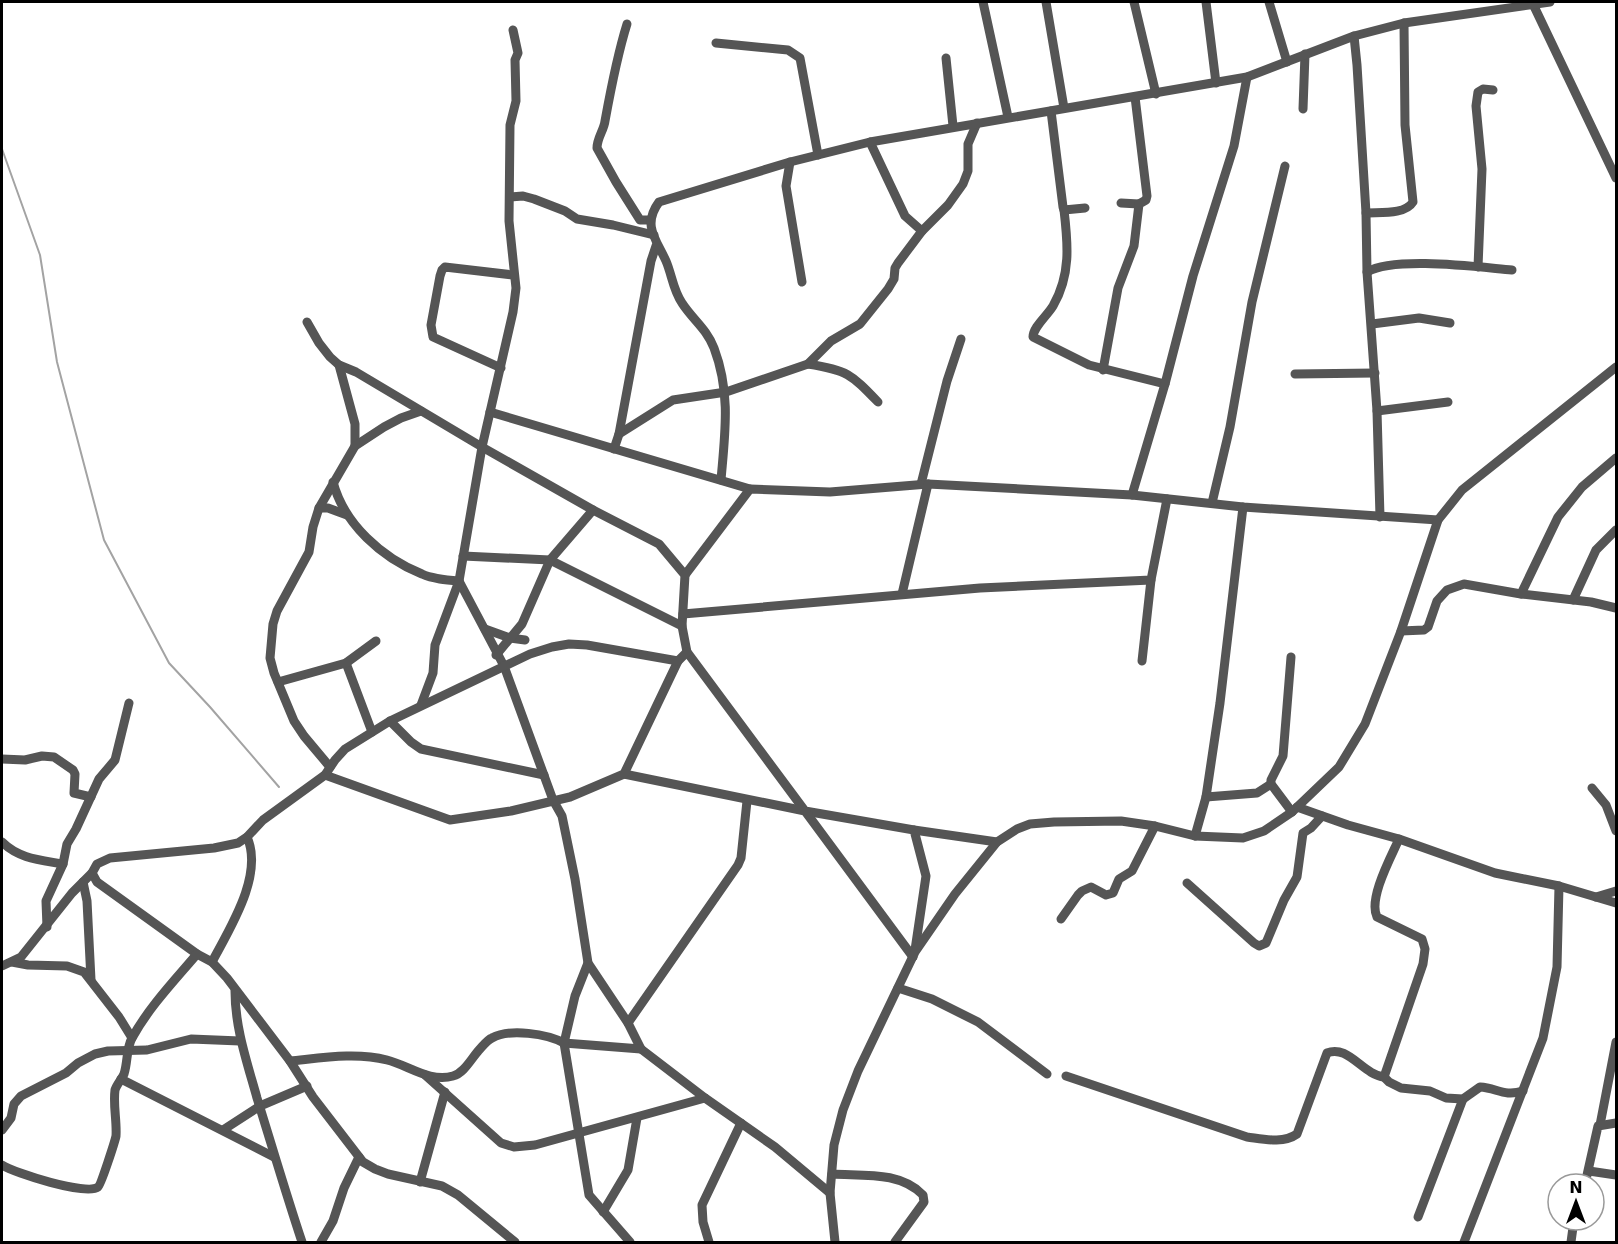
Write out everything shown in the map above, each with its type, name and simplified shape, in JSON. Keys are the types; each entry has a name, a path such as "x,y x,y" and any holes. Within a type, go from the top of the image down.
{"street":[{"path":"983,2 1008,117"},
{"path":"1046,2 1064,108"},
{"path":"1134,2 1156,93"},
{"path":"1206,2 1216,83"},
{"path":"1269,2 1287,62"},
{"path":"721,480 726,392 706,331 683,304 673,287 666,261 656,246 650,220 652,211 659,202 790,162 870,142 953,126 1247,78 1354,36 1404,23 1550,2"},
{"path":"1533,3 1617,178"},
{"path":"1366,213 1403,210 1413,202 1406,124 1404,23"},
{"path":"627,24 597,147 640,220 650,220"},
{"path":"421,705 433,674 435,645 459,581 482,447 513,312 516,288 513,275 510,197 510,125 516,101 518,53 513,30"},
{"path":"1354,36 1375,373 1380,517"},
{"path":"716,43 788,50 800,58 818,155"},
{"path":"1303,109 1305,54"},
{"path":"946,58 953,126"},
{"path":"1132,495 1165,384 1193,276 1233,146 1247,78"},
{"path":"1478,267 1482,169 1476,106 1478,92 1483,89 1493,90"},
{"path":"1121,203 1139,204 1146,201 1147,196 1135,97"},
{"path":"1051,111 1064,210 1067,265 1054,304 1032,334 1033,337 1103,370 1165,384"},
{"path":"619,434 673,400 726,392 808,364 831,341 860,324 894,279 898,263 963,184 968,171 968,144 977,123"},
{"path":"870,142 905,216 922,231"},
{"path":"790,162 786,186 802,282"},
{"path":"1212,503 1230,427 1252,302 1285,166"},
{"path":"510,197 523,196 565,211 577,219 654,235"},
{"path":"1103,370 1118,288 1134,246 1139,204"},
{"path":"1064,210 1085,208"},
{"path":"614,449 619,434 645,289 656,246"},
{"path":"1367,272 1379,266 1401,263 1512,270"},
{"path":"501,368 433,338 431,325 440,276 445,267 513,275"},
{"path":"1372,324 1419,318 1450,323"},
{"path":"307,322 319,343 339,365 356,372 593,510 659,544 685,575"},
{"path":"902,594 947,381 961,339"},
{"path":"808,364 837,369 846,373 878,402"},
{"path":"339,365 355,424 355,447"},
{"path":"835,1242 830,1193 834,1145 843,1110 858,1071 914,955 954,894 997,842 1017,829 1030,824 1120,821 1155,826 1195,836 1243,838 1264,831 1294,810 1339,767 1365,724 1401,631 1438,520 1462,489 1617,367"},
{"path":"1295,374 1375,373"},
{"path":"1377,411 1448,402"},
{"path":"330,767 294,721 278,682 270,658 273,624 277,611 309,552 319,508 355,447 384,427 421,411"},
{"path":"490,412 750,489 830,492 925,484 1132,495 1243,507 1438,520"},
{"path":"1521,594 1558,517 1582,487 1617,458"},
{"path":"333,482 347,515 371,542 386,554 422,574 459,581"},
{"path":"750,489 685,575 682,626 687,652 914,955"},
{"path":"1142,662 1151,580 1167,499"},
{"path":"1195,836 1206,797 1243,507"},
{"path":"319,508 328,508 347,515"},
{"path":"496,655 522,624 550,560 593,510"},
{"path":"1573,600 1596,550 1617,530"},
{"path":"463,556 550,560 682,626"},
{"path":"683,614 980,588 1151,580"},
{"path":"459,581 496,655 504,666 562,816 575,879 588,963 628,1023 641,1049 775,1147 830,1193"},
{"path":"1401,631 1424,630 1428,627 1437,601 1447,590 1464,584 1617,608"},
{"path":"522,624 530,654"},
{"path":"485,629 510,638 525,640"},
{"path":"278,682 346,663 376,641"},
{"path":"2,966 21,957 72,893 92,873 97,864 110,858 228,846 247,837 263,820 325,775 345,749 421,705 530,654 569,644 678,661"},
{"path":"624,774 678,661 687,652"},
{"path":"1206,797 1257,793 1271,784 1282,756 1291,657"},
{"path":"346,663 372,732"},
{"path":"47,927 46,901 63,864 67,844 99,779 118,753 119,736 129,703"},
{"path":"390,721 421,749 544,774"},
{"path":"2,759 25,760 42,756 54,757 73,770 75,774 74,793 91,797"},
{"path":"325,775 450,820 511,811 570,797 624,774 805,812 997,842"},
{"path":"1271,784 1294,810 1398,839 1495,873 1559,886 1617,903"},
{"path":"1592,788 1606,805 1617,831"},
{"path":"628,1023 738,866 741,858 747,801"},
{"path":"1187,883 1254,943 1259,946 1266,943 1284,900 1297,877 1303,833 1322,816"},
{"path":"1061,919 1078,895 1087,888 1094,888 1106,896 1113,893 1119,879 1132,871 1155,826"},
{"path":"914,830 926,876 914,955"},
{"path":"212,962 245,896 254,860 247,837"},
{"path":"1384,1077 1423,964 1425,949 1422,939 1377,917 1374,911 1377,894 1398,839"},
{"path":"2,842 16,853 30,859 63,864"},
{"path":"92,873 97,882 196,954 212,962 290,1060 359,1157 375,1169 442,1186 458,1195 515,1242"},
{"path":"83,882 87,901 92,980"},
{"path":"1464,1242 1543,1038 1557,967 1559,886"},
{"path":"1594,897 1617,891"},
{"path":"2,1165 65,1186 93,1190 100,1187 116,1137 114,1117 116,1088 124,1074 132,1038 196,954"},
{"path":"12,962 28,965 67,966 84,972 132,1038"},
{"path":"588,963 575,996 564,1043 589,1196 630,1242"},
{"path":"898,988 932,999 978,1022 1047,1074"},
{"path":"235,990 240,1041 302,1242"},
{"path":"290,1060 352,1057 387,1060 423,1074 441,1078 455,1076 492,1038 508,1034 553,1037 564,1043 641,1049"},
{"path":"2,1130 11,1118 14,1104 21,1096 66,1073 95,1054 128,1049 147,1050 198,1038 240,1041"},
{"path":"1617,1042 1589,1170 1617,1175"},
{"path":"1066,1076 1247,1137 1274,1140 1290,1140 1297,1134 1327,1053 1335,1050 1401,1088 1430,1091 1446,1098 1463,1099"},
{"path":"423,1074 501,1143 514,1148 580,1134 705,1098"},
{"path":"121,1079 274,1157"},
{"path":"223,1130 260,1106 307,1086"},
{"path":"1418,1217 1463,1099 1480,1087 1502,1094 1523,1091"},
{"path":"420,1182 445,1092"},
{"path":"603,1212 628,1170 637,1118"},
{"path":"709,1242 703,1222 702,1205 741,1123"},
{"path":"1600,1125 1617,1123"},
{"path":"321,1242 333,1221 344,1188 359,1157"},
{"path":"832,1174 893,1178 907,1183 923,1195 924,1202 895,1242"}],"waterway":[{"path":"2,149 40,255 57,362 104,540 169,663 279,787"}]}
